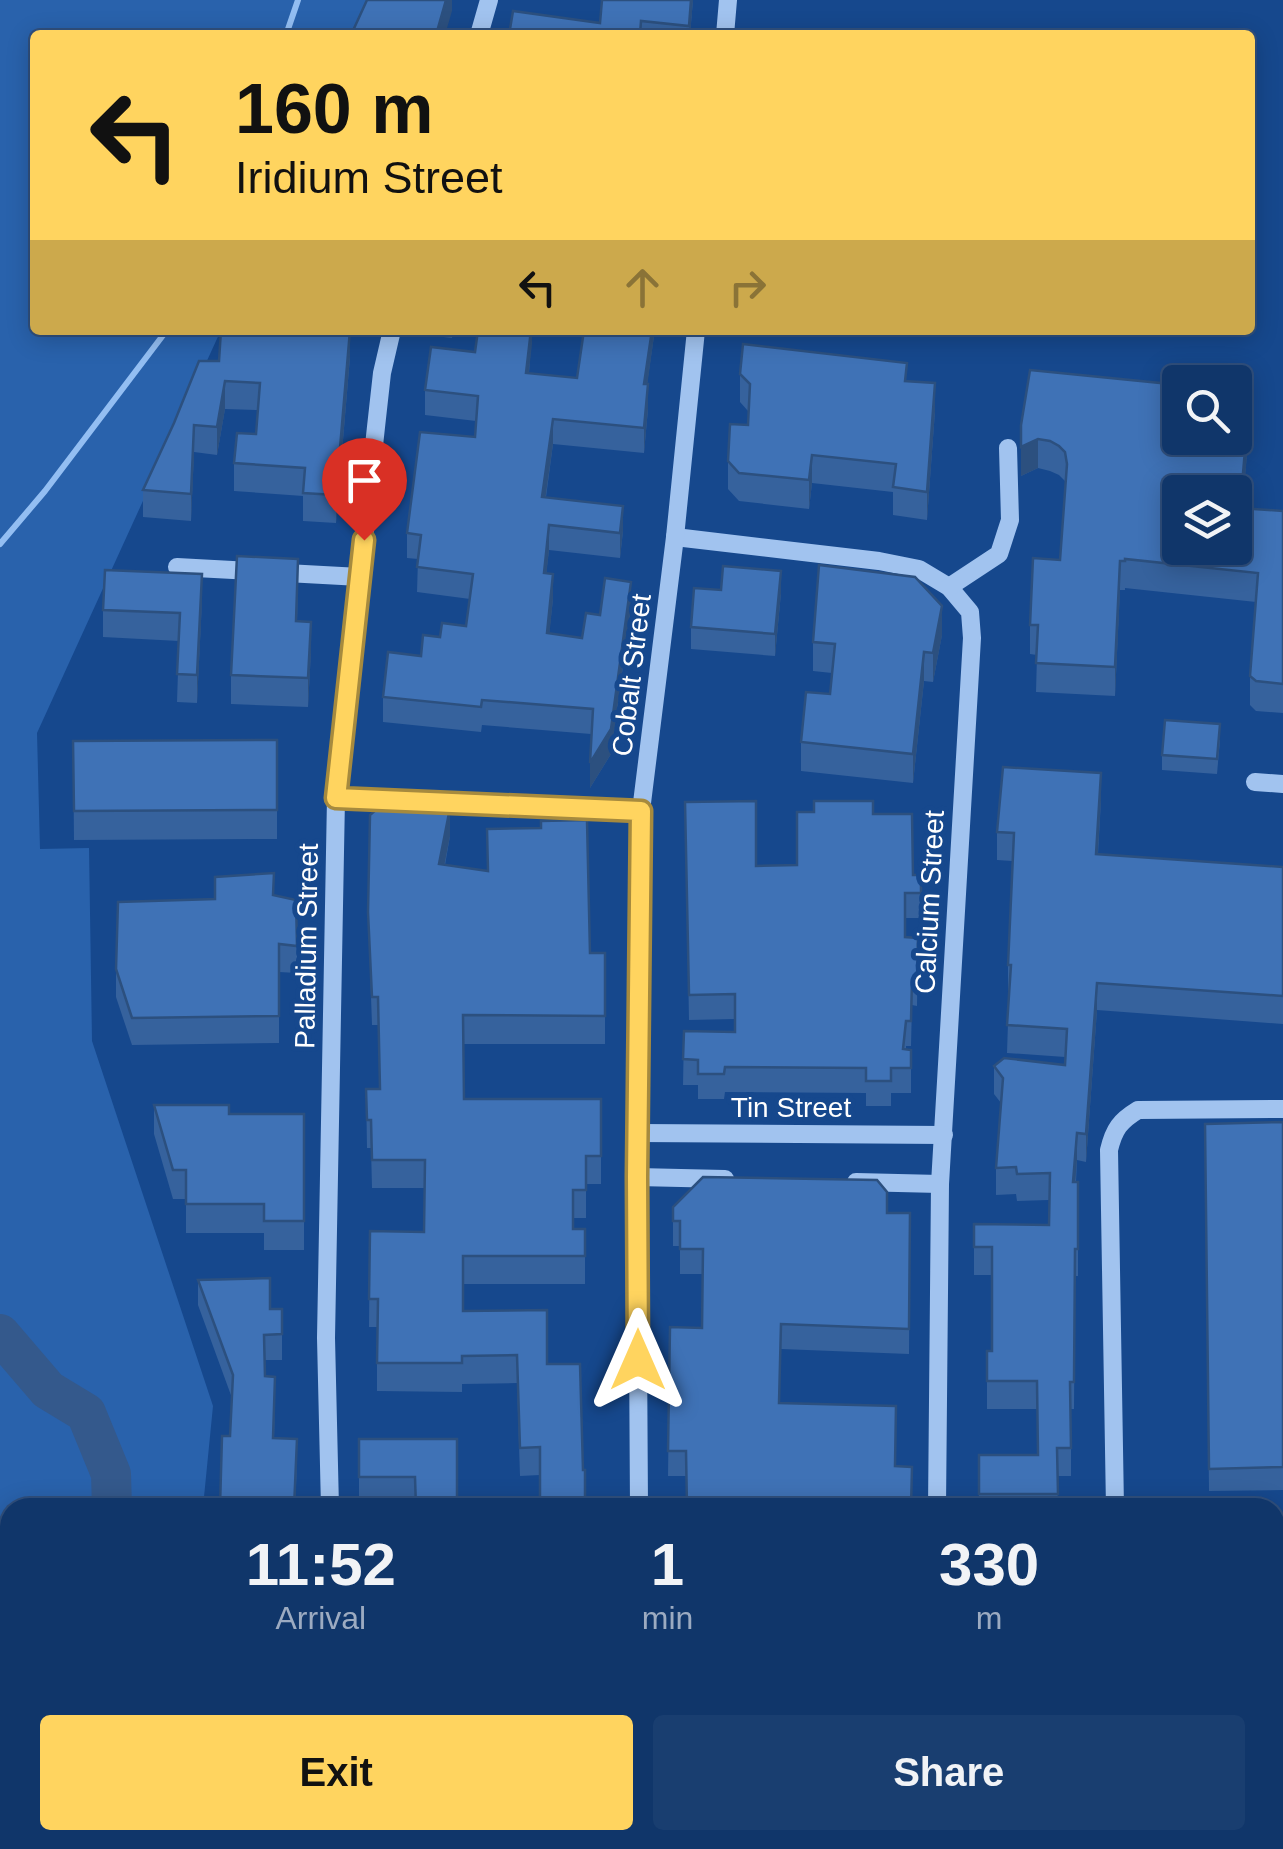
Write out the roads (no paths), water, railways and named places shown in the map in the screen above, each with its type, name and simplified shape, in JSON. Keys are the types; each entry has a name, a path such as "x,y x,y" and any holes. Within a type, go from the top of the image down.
{"street":[{"path":"481,30 490,0"},
{"path":"725,30 728,0"},
{"name":"Palladium Street","path":"330,1498 326,1338 336,798 382,373 391,335"},
{"name":"Cobalt Street","path":"639,1498 641,811 695,335"},
{"path":"675,537 878,561 919,569 949,587 999,554 1010,520 1008,448"},
{"path":"177,566 360,577"},
{"name":"Calcium Street","path":"937,1498 940,1184 972,638 970,612 949,587"},
{"path":"1255,782 1283,784"},
{"path":"336,798 641,811"},
{"path":"1115,1498 1109,1150 1114,1132 1122,1120 1138,1110 1283,1110"},
{"name":"Tin Street","path":"638,1134 944,1135"},
{"path":"637,1177 750,1180"},
{"path":"845,1182 940,1184"}],"waterway":[{"path":"288,30 298,0"},
{"path":"0,544 163,335"},
{"path":"0,1334 48,1390 86,1413 111,1474 112,1498"}]}
